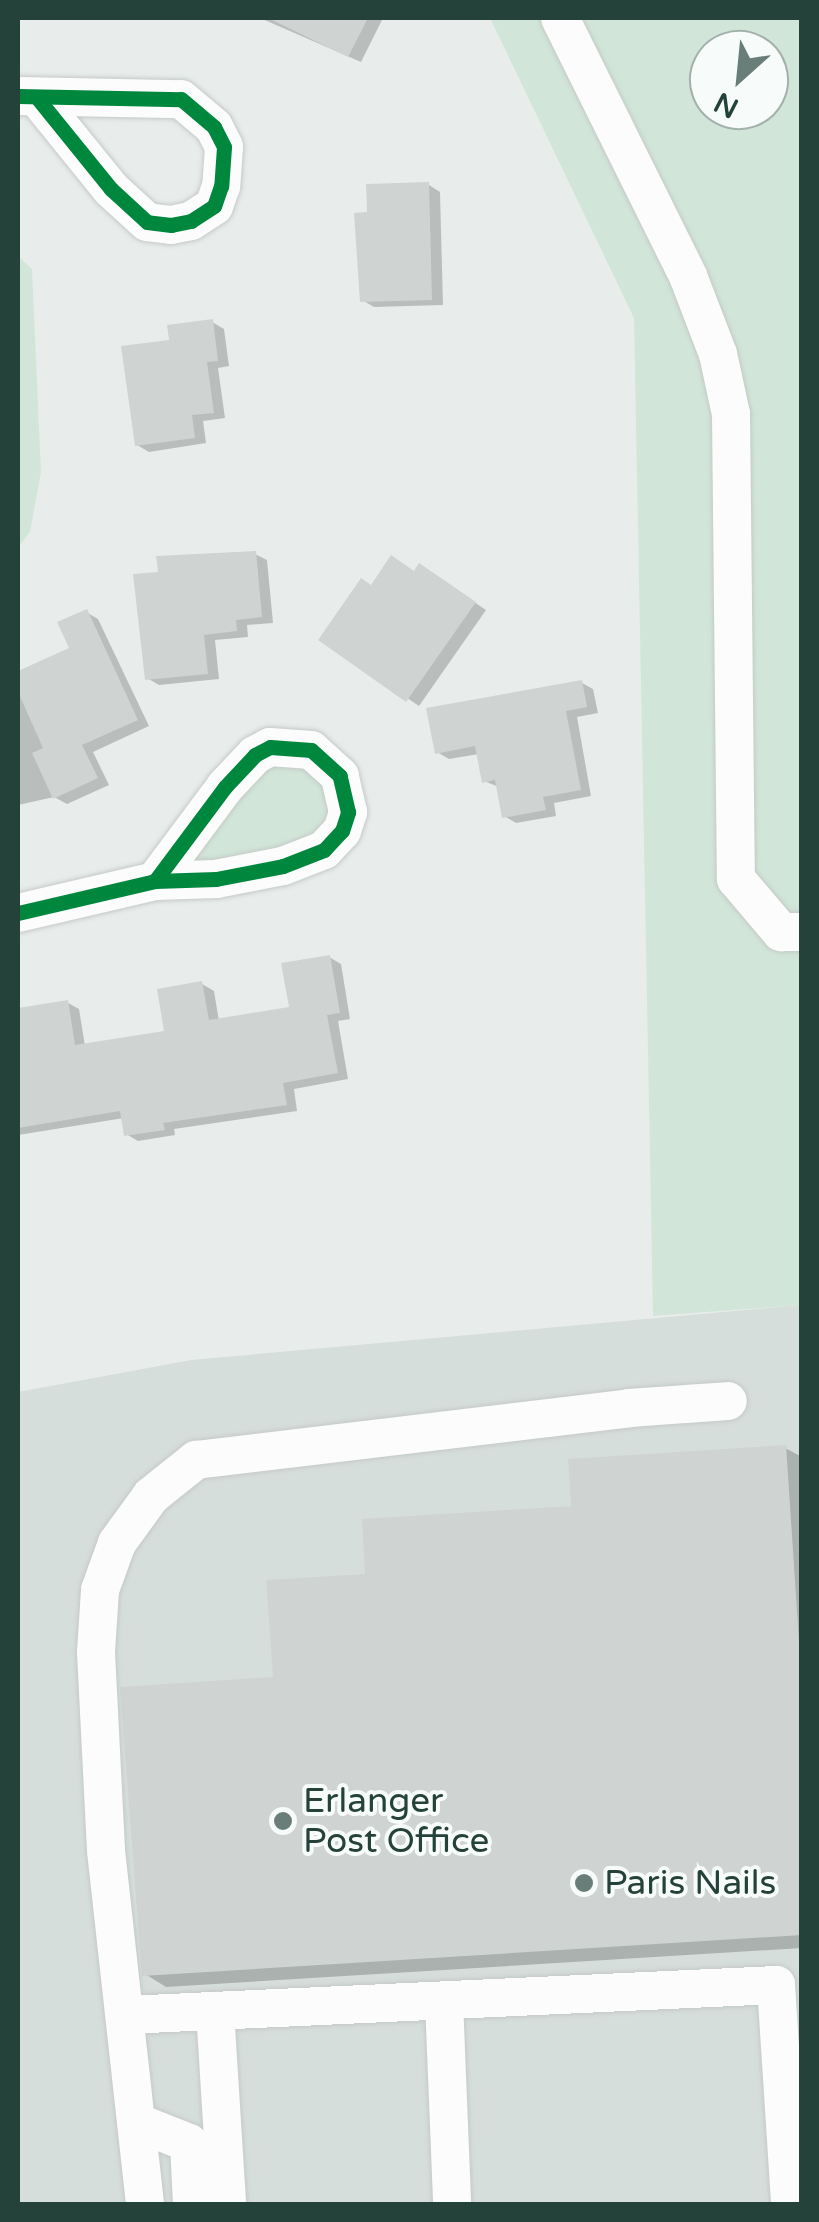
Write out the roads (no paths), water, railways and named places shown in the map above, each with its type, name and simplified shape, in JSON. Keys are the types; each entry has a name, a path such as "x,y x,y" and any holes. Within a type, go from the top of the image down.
{"street":[{"path":"560,18 688,276 718,354 731,414 736,879 781,932 802,932"},
{"path":"28,97 181,99 214,127 224,147 222,186 214,206 191,221 171,225 147,222 28,97"},
{"path":"18,913 155,881 216,880 283,866 324,850 342,831 348,812 340,776 311,750 270,748 255,755 225,787 155,881"},
{"path":"144,2204 106,1850 96,1640 100,1590 111,1558 151,1496 196,1460 629,1408 728,1402"},
{"path":"126,2015 789,1983 790,2204"},
{"path":"444,2000 452,2204"},
{"path":"215,2011 226,2204"},
{"path":"136,2122 188,2144 192,2204"}],"place":[{"name":"Erlanger Post Office","path":"283,1821"},
{"name":"Paris Nails","path":"584,1883"}]}
